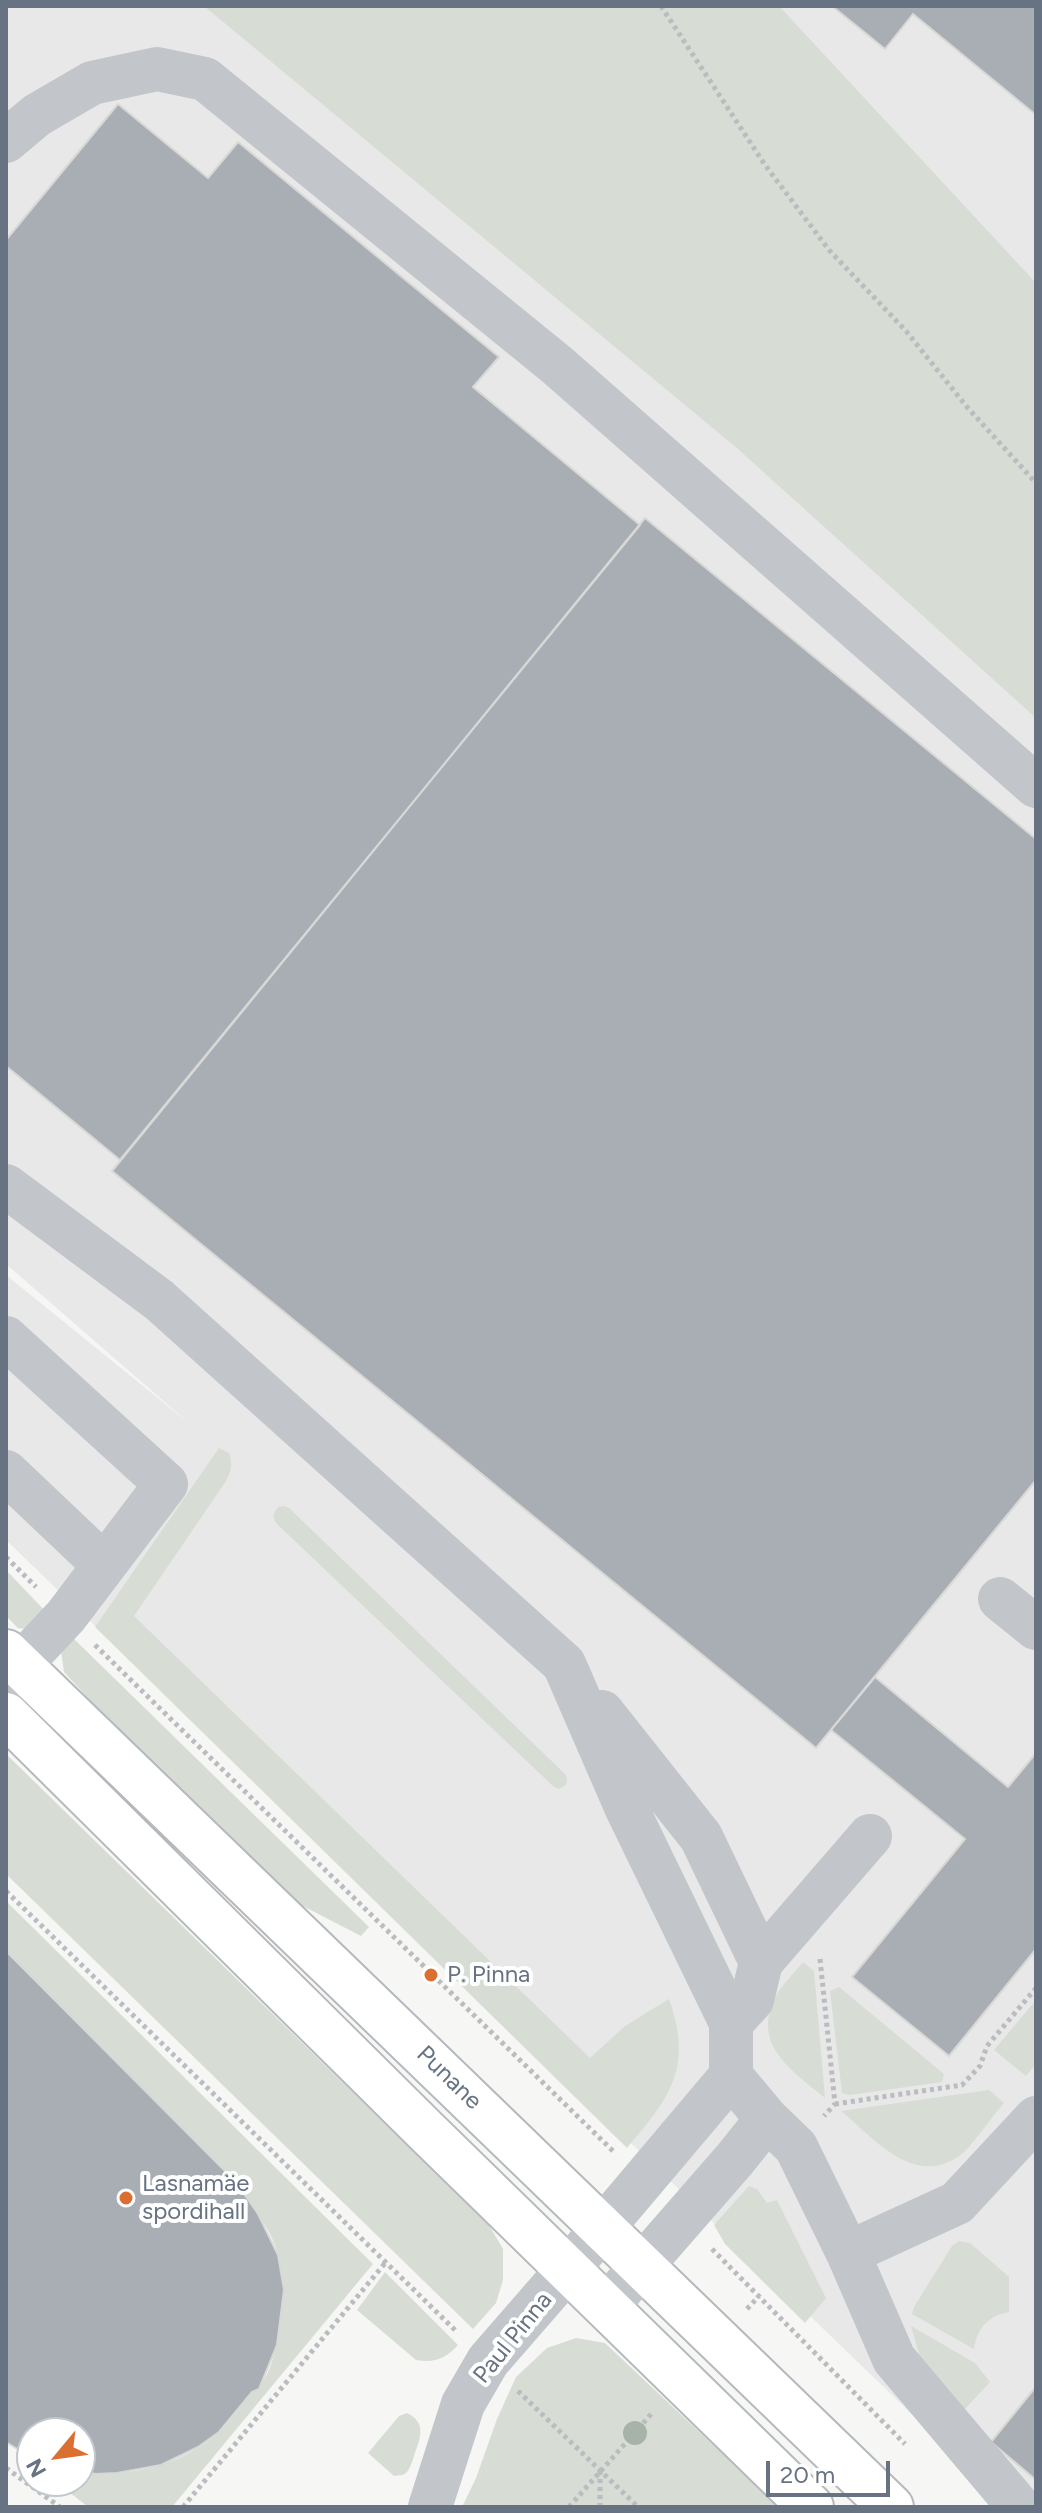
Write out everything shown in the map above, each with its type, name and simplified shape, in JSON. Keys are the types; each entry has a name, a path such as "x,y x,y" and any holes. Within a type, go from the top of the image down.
{"main road":[{"name":"Punane","path":"11,1666 603,2227 891,2507"},
{"path":"6,1715 811,2507"}],"street":[{"path":"6,141 37,115 92,83 157,69 205,79 557,365 1036,786"},
{"path":"6,1186 159,1300 564,1664 701,1837 761,1962"},
{"path":"6,1338 166,1484 66,1616 11,1666"},
{"path":"6,1472 104,1565"},
{"path":"1000,1599 1036,1628"},
{"path":"564,1664 627,1809 731,2023 731,2076 781,2133 848,2253 894,2359 1019,2507"},
{"path":"731,2023 752,2000 761,1962 870,1836"},
{"name":"Paul Pinna","path":"426,2506 463,2404 488,2361 731,2076"},
{"path":"848,2253 957,2203 1036,2118"},
{"path":"606,2307 735,2159 781,2133"}],"path":[{"path":"661,6 765,165 829,250 906,331 967,407 1036,483"},
{"path":"6,1557 390,1931 592,2133 643,2178"},
{"path":"6,1891 638,2507"},
{"path":"812,1904 839,1937 820,1959 835,2104"},
{"path":"781,2133 835,2104 962,2085 980,2066 987,2046 1036,1988"},
{"path":"682,2218 912,2451"},
{"path":"183,2507 386,2262"},
{"path":"747,2309 759,2296"},
{"path":"569,2507 653,2411"},
{"path":"6,2468 60,2507"},
{"path":"600,2470 600,2507"}],"shaded area":[{"path":"6,6 1036,6 1036,2507 1008,2507 6,1540 6,1275 190,1424 6,1264"},
{"path":"204,6 779,6 1036,283 1036,718 738,449"},
{"path":"219,1448 229,1453 230,1457 231,1468 226,1481 134,1616 590,2058 625,2026 669,1999 679,2044 674,2080 656,2112 627,2148 95,1627"},
{"path":"284,1506 565,1774 566,1785 559,1789 554,1787 277,1524 274,1513"},
{"path":"6,1570 48,1614 33,1630 18,1628 6,1616"},
{"path":"71,1636 369,1927 361,1936 297,1903 122,1735 64,1672 61,1651"},
{"path":"6,1754 489,2225 503,2249 503,2280 496,2303 473,2329 6,1874"},
{"path":"6,1901 373,2264 172,2507 88,2507 75,2497 96,2497 96,2473 136,2471 190,2453 220,2431 262,2383 275,2351 279,2330 282,2288 279,2257 266,2227 236,2182 6,1951"},
{"path":"803,1962 814,1971 825,2098 800,2078 779,2055 768,2029 769,2013 776,1996"},
{"path":"839,1987 944,2074 942,2082 850,2095 842,2093 830,1991"},
{"path":"1036,2000 1036,2064 1026,2076 994,2050"},
{"path":"989,2090 1004,2103 964,2152 942,2164 926,2166 895,2156 841,2111"},
{"path":"749,2186 757,2189 767,2203 777,2200 826,2298 805,2323 725,2244 714,2225"},
{"path":"959,2241 970,2243 1009,2277 1009,2312 985,2324 974,2349 912,2314 952,2246"},
{"path":"385,2272 458,2345 449,2354 429,2361 416,2360 357,2310"},
{"path":"911,2326 975,2363 990,2382 964,2410 925,2366"},
{"path":"576,2338 605,2343 779,2507 462,2507 516,2377 547,2348"},
{"path":"407,2413 417,2421 420,2436 408,2470 394,2476 368,2453 399,2416"}],"building":[{"path":"832,6 1036,6 1036,115 913,14 885,49"},
{"path":"118,104 208,178 238,142 499,357 473,387 640,525 120,1160 6,1066 6,240"},
{"path":"645,518 1036,839 1036,1480 816,1748 112,1171"},
{"path":"875,1677 1008,1787 1036,1753 1036,1949 949,2056 852,1977 965,1839 831,1730"},
{"name":"Lasnamäe spordihall","path":"6,1951 236,2182 258,2214 278,2255 284,2290 277,2345 259,2389 252,2392 219,2432 198,2447 161,2465 96,2474 96,2417 16,2417 16,2448 6,2442"},
{"path":"1034,2389 1036,2391 1036,2480 991,2442"}],"place":[{"name":"P. Pinna","path":"431,1975"},
{"name":"Lasnamäe spordihall","path":"126,2198"}]}
